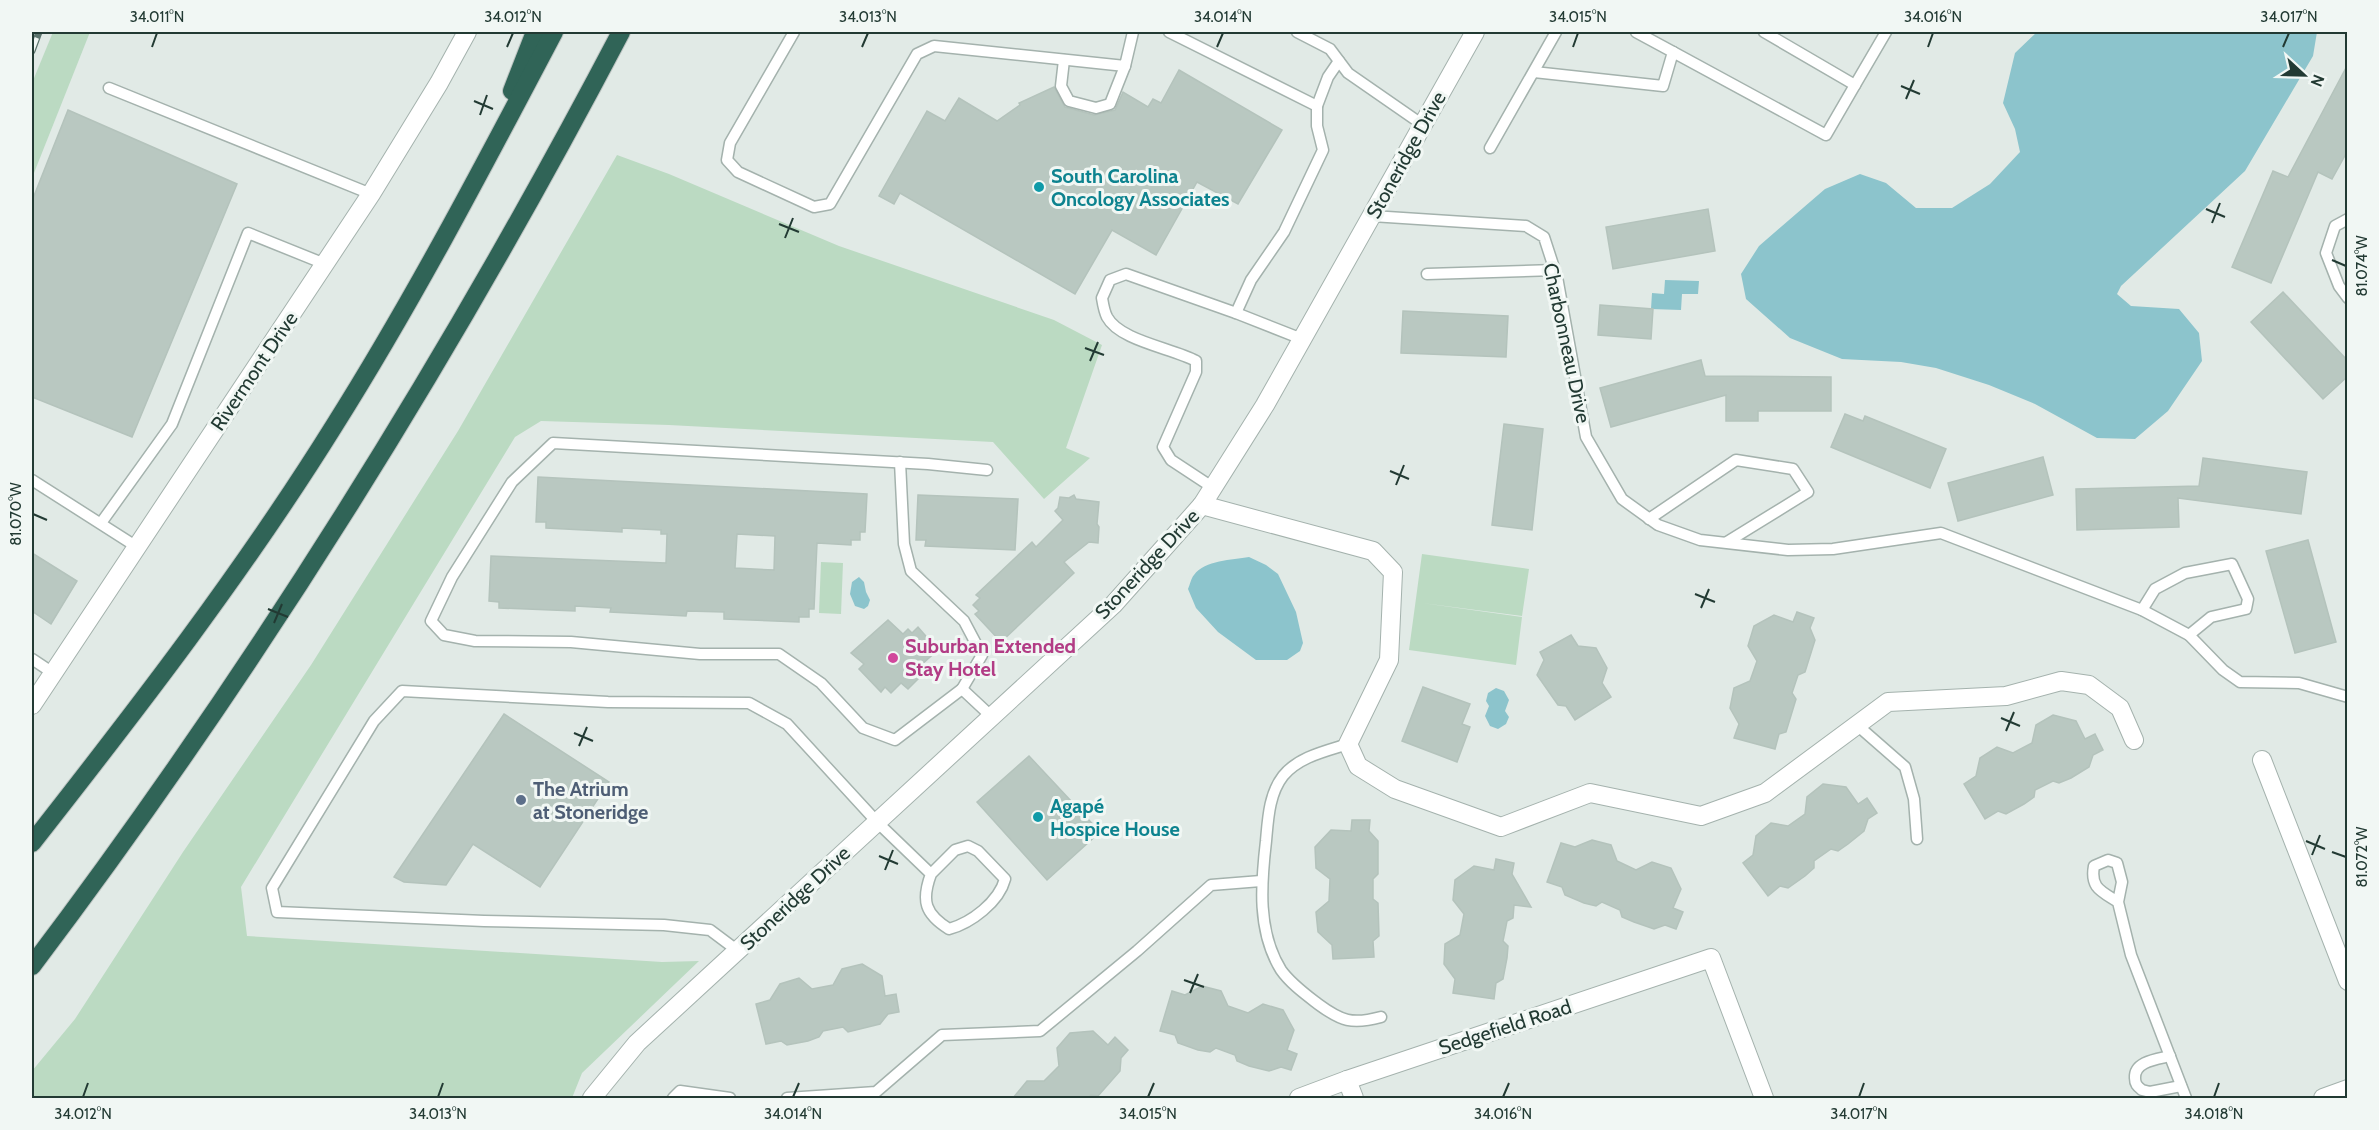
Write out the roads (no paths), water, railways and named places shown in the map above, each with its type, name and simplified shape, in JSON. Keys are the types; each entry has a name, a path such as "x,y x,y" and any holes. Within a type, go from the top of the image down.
{"highway":[{"path":"477,177 536,32"},
{"path":"32,843 211,611 327,437 393,327 477,177 554,32"},
{"path":"32,966 161,787 342,518 449,341 556,154 621,32"},
{"path":"556,154 634,32"}],"street":[{"name":"Stoneridge Drive","path":"592,1098 637,1043 1113,604 1202,505 1265,405 1475,32"},
{"name":"Rivermont Drive","path":"32,705 371,194 439,83 463,33"},
{"path":"1202,505 1373,551 1394,572 1389,660 1348,744 1358,766 1395,789 1501,827 1590,793 1701,816 1765,793 1888,702 2006,696 2061,681 2089,685 2120,708 2134,740"},
{"path":"2262,760 2348,981"},
{"name":"Sedgefield Road","path":"1299,1098 1711,958 1764,1098"},
{"path":"1347,1080 1354,1098"},
{"path":"2323,1098 2348,1089"}],"lane":[{"path":"794,32 730,143 727,160 738,171 814,207 830,204 917,54 934,46 1125,66"},
{"path":"1064,60 1061,86 1069,101 1096,108 1110,104 1125,66 1133,32"},
{"path":"1170,32 1317,106"},
{"path":"1297,32 1329,49 1348,73 1423,125"},
{"path":"1490,148 1556,32"},
{"path":"1636,32 1826,135 1886,32"},
{"path":"1764,32 1855,85"},
{"path":"1534,72 1663,86 1673,52"},
{"path":"1236,313 1251,280 1284,232 1323,150 1317,126 1317,106 1328,77 1339,61"},
{"path":"109,88 371,194"},
{"name":"Charbonneau Drive","path":"1372,216 1526,226 1544,237 1555,270 1586,437 1622,499 1658,525 1700,540 1788,550 1833,549 1941,533 2142,610 2189,635 2223,670 2240,682 2299,683 2348,697"},
{"path":"2348,219 2335,226 2326,253 2339,286 2348,298"},
{"path":"101,524 172,424 248,233 326,264"},
{"path":"1427,274 1555,270"},
{"path":"1212,487 1171,460 1163,447 1196,372 1196,362 1183,354 1122,333 1107,317 1102,298 1110,280 1126,274 1302,339"},
{"path":"900,462 904,544 911,571 964,621 982,655 962,688 895,740 863,728 821,682 779,654 700,654 571,642 475,641 444,635 431,621 452,577 512,482 553,443 900,462 987,470"},
{"path":"1649,519 1736,460 1793,469 1808,492 1727,542"},
{"path":"32,480 137,547"},
{"path":"2142,610 2155,589 2185,573 2232,564 2248,599 2246,609 2211,618 2189,635"},
{"path":"32,659 53,673"},
{"path":"962,688 992,717"},
{"path":"738,951 710,930 664,925 484,921 277,912 272,888 374,721 402,691 608,702 749,703 787,724 877,822 931,874"},
{"path":"1857,724 1905,767 1914,799 1917,839"},
{"path":"1348,744 1297,764 1283,776 1274,793 1269,813 1261,881 1262,911 1267,933 1282,971 1304,994 1333,1015 1349,1021 1364,1022 1381,1017"},
{"path":"968,846 978,851 1005,879 1002,889 981,912 962,926 949,929 935,920 926,907 925,890 931,874 955,850 968,846"},
{"path":"788,1098 876,1092 942,1035 1040,1031 1137,951 1211,885 1261,881"},
{"path":"2118,902 2131,956 2186,1098"},
{"path":"2170,1056 2140,1065 2135,1073 2135,1081 2142,1090 2150,1092 2181,1086"},
{"path":"673,1098 680,1091 730,1098"}],"water":[{"path":"2037,32 2317,32 2313,56 2245,171 2121,286 2117,294 2131,306 2179,309 2199,333 2202,361 2168,411 2135,439 2097,438 2035,404 1989,385 1936,368 1901,362 1842,359 1790,338 1746,299 1741,274 1759,246 1825,189 1860,174 1886,183 1916,208 1952,208 1990,184 2020,152 2015,129 2003,103 2015,53"},
{"path":"1665,280 1699,281 1698,294 1682,294 1681,310 1651,309 1652,293 1664,294"},
{"path":"1249,557 1278,574 1296,612 1303,643 1300,651 1287,660 1256,660 1218,632 1196,608 1188,589 1193,576 1205,566"},
{"path":"859,577 864,582 870,600 864,609 855,606 850,594 852,582"},
{"path":"1496,688 1504,691 1509,700 1505,711 1509,717 1506,724 1498,729 1490,726 1485,716 1489,706 1486,701 1488,693"}],"railway":[{"path":"32,51 39,32"}],"place":[{"name":"South Carolina Oncology Associates","path":"1039,187"},
{"name":"Suburban Extended Stay Hotel","path":"893,658"},
{"name":"The Atrium at Stoneridge","path":"521,800"},
{"name":"Agapé Hospice House","path":"1038,817"}]}
